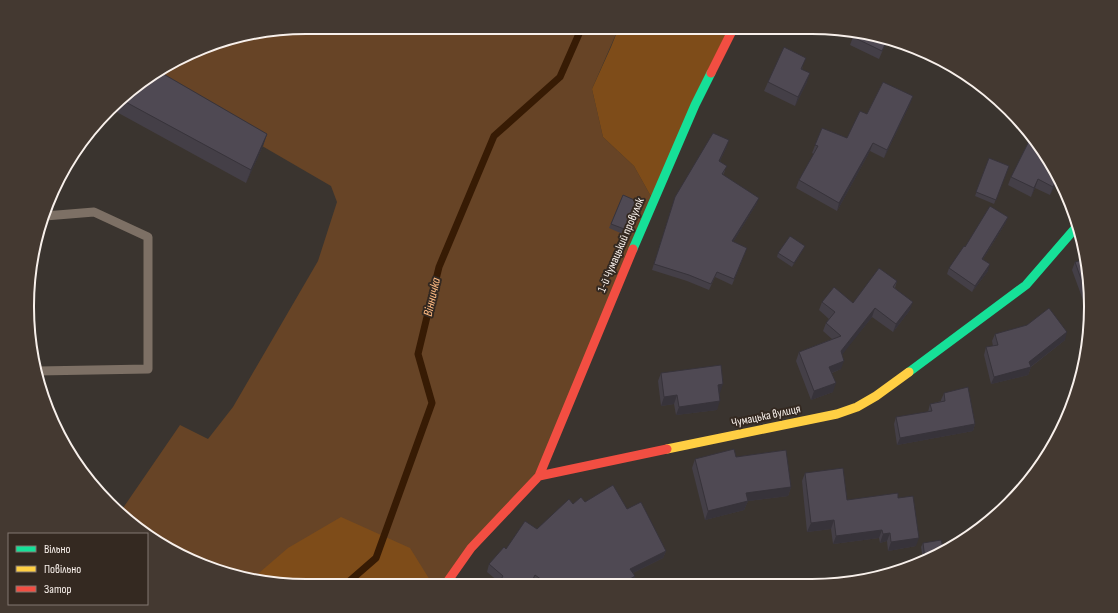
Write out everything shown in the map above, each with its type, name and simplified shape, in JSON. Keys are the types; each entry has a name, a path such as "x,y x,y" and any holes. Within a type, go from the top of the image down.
{"street":[{"name":"1-й Чумацький провулок","path":"539,476 653,200 695,106 731,34"},
{"name":"Чумацька вулиця","path":"539,476 836,414 857,407 876,396 1026,285 1073,230"},
{"path":"449,579 471,548 539,476"}],"lane":[{"path":"42,371 148,369 148,237 94,212 49,216"}],"shaded area":[{"path":"306,34 616,34 592,89 603,137 634,166 653,200 539,476 450,579 306,579 271,577 253,574 219,565 186,551 155,533 123,508 180,425 208,439 233,407 318,261 337,202 331,186 152,82 186,62 219,48 271,36"},
{"path":"616,34 731,34 653,200 634,166 603,137 592,89"},
{"path":"341,517 410,548 429,579 306,579 257,575 288,548"}],"building":[{"path":"853,37 885,44 882,51"},
{"path":"784,47 806,58 801,69 810,73 798,97 768,82"},
{"path":"164,74 267,134 251,170 127,102 141,90"},
{"path":"883,82 913,96 887,150 873,143 839,203 799,180 818,146 815,145 822,128 847,138 860,111 867,114"},
{"path":"713,133 729,140 719,161 727,166 722,174 759,198 732,241 747,248 734,279 717,272 711,284 689,275 654,264 675,197"},
{"path":"1029,142 1055,183 1053,187 1038,179 1034,188 1011,177"},
{"path":"989,158 1009,166 996,200 976,192"},
{"path":"623,195 639,202 627,230 611,224"},
{"path":"990,206 1008,217 982,259 990,264 975,286 949,268 964,246 965,247"},
{"path":"790,236 805,246 794,263 778,253"},
{"path":"1080,261 1083,284 1075,262"},
{"path":"879,268 897,281 893,287 913,302 896,324 875,308 841,351 844,361 829,367 836,383 814,391 799,352 841,336 826,323 835,312 822,302 834,287 853,303"},
{"path":"1049,308 1067,332 1029,362 1031,367 994,377 986,347 998,345 995,334 1027,325"},
{"path":"721,365 723,384 718,385 720,401 679,407 677,395 664,397 661,373"},
{"path":"968,387 975,424 900,438 896,417 932,411 930,404 945,401 944,393"},
{"path":"734,449 736,457 786,450 791,487 746,493 748,501 708,511 695,459"},
{"path":"843,468 847,500 898,493 898,498 913,496 919,538 891,542 890,533 883,534 882,530 836,536 834,520 811,523 805,473"},
{"path":"613,485 627,509 641,502 666,551 630,569 635,576 630,579 541,579 535,575 533,579 501,579 503,576 489,564 504,547 506,549 525,521 537,529 569,499 573,504 581,497 585,502"},
{"path":"941,540 942,545 924,554 923,543"}],"waterway":[{"name":"Вінничка","path":"352,579 376,558 432,403 418,354 439,267 494,136 560,77 579,34"}],"traffic: fast":[{"path":"633,249 695,105 711,73"},
{"path":"909,372 1026,285 1073,230"}],"traffic: slow":[{"path":"667,449 837,414 857,407 876,396 909,372"}],"traffic: jam":[{"path":"711,73 730,34"},
{"path":"539,476 633,249"},
{"path":"449,579 471,548 539,476 667,449"}]}
